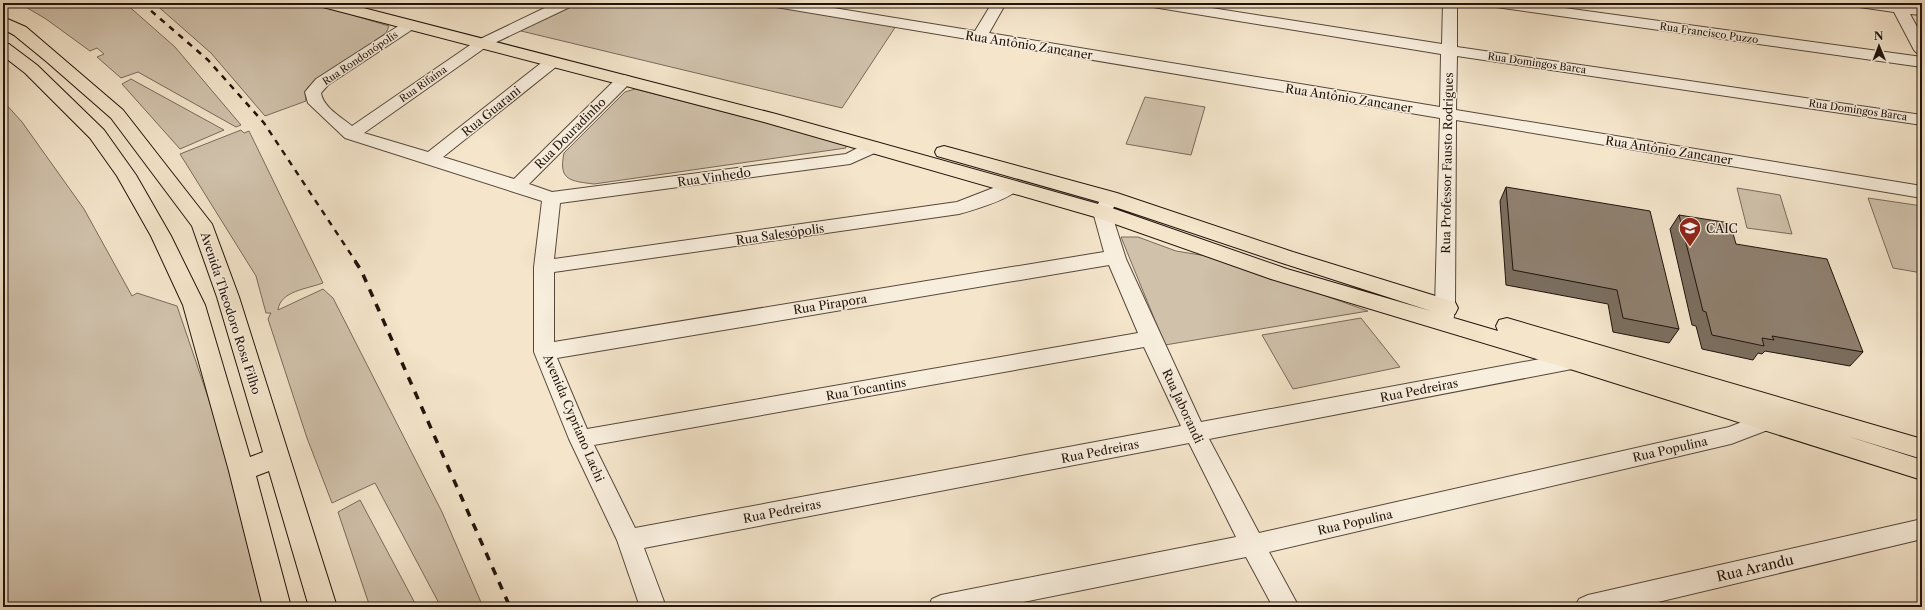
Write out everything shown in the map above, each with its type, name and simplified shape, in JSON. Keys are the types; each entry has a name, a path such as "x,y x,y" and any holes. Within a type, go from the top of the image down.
{"main road":[{"path":"325,3 408,26 489,40 551,62 624,80 775,113 873,147 1011,187 1106,205"},
{"path":"367,3 489,40 775,113 1106,205 1279,274 1444,315 1920,465"},
{"name":"Avenida Theodoro Rosa Filho","path":"3,22 20,31 117,114 202,224 228,297 323,607"},
{"path":"3,48 31,69 97,134 126,175 161,236 194,305 242,471 277,607"},
{"path":"1444,315 1572,361 1765,422 1920,465"},
{"path":"242,471 277,457"}],"street":[{"name":"Rua Rifaína","path":"351,134 489,40 567,3"},
{"name":"Rua Antônio Zancaner","path":"776,3 1922,192"},
{"path":"979,37 999,3"},
{"name":"Rua Domingos Barca","path":"1153,3 1448,50 1922,120"},
{"name":"Rua Professor Fausto Rodrigues","path":"1444,315 1450,3"},
{"name":"Rua Francisco Puzzo","path":"1496,3 1922,62"},
{"path":"1859,3 1898,6 1922,11"},
{"path":"1898,6 1922,50"},
{"name":"Rua Rondonópolis","path":"351,134 322,109 314,100 313,92 322,82 408,26"},
{"name":"Rua Guarani","path":"430,159 551,62"},
{"name":"Rua Douradinho","path":"517,186 624,80"},
{"path":"351,134 551,198"},
{"name":"Rua Vinhedo","path":"551,198 850,159 873,147"},
{"name":"Rua Salesópolis","path":"544,266 959,208 990,197 1011,187"},
{"name":"Avenida Cypriano Lachi","path":"551,198 544,266 544,352 580,439 629,540 653,607"},
{"name":"Rua Jaborandi","path":"1106,205 1115,257 1196,433 1252,545 1286,607"},
{"name":"Rua Pirapora","path":"544,352 1115,257"},
{"name":"Rua Tocantins","path":"580,439 1152,338"},
{"name":"Rua Pedreiras","path":"629,540 1572,361"},
{"name":"Rua Populina","path":"941,607 1252,545 1731,435 1765,422"},
{"name":"Rua Arandu","path":"1588,607 1922,529"}],"shaded area":[{"path":"19,3 125,3 175,47 241,125 236,127 138,72 121,78 97,57 104,54 97,48 90,51 46,19"},
{"path":"154,3 312,3 389,26 386,33 308,87 305,94 306,101 265,116 211,53"},
{"path":"574,3 751,3 896,26 842,108 521,31 525,26"},
{"path":"131,79 224,130 180,149 122,84"},
{"path":"635,89 837,141 846,144 846,148 594,184 579,182 568,178 563,169 564,153 625,92"},
{"path":"1145,97 1205,107 1191,155 1126,144"},
{"path":"3,101 22,122 84,209 132,296 137,293 177,306 247,512 264,607 3,607"},
{"path":"241,130 244,133 249,131 323,283 302,289 289,295 280,304 278,310 323,289 333,298 442,512 483,607 441,607 375,483 332,503 307,438 268,319 271,313 266,313 256,276 180,154"},
{"path":"1737,188 1780,195 1792,234 1747,228"},
{"path":"1868,198 1922,206 1922,273 1893,268"},
{"path":"1121,237 1138,237 1176,251 1219,258 1368,311 1165,345"},
{"path":"1361,318 1400,367 1293,389 1262,335"},
{"path":"360,500 417,607 370,607 338,512"}],"building":[{"path":"1506,187 1650,211 1679,329 1623,318 1617,290 1513,270"},
{"path":"1679,215 1730,223 1736,244 1827,259 1863,352 1772,336 1774,340 1762,338 1764,346 1712,335 1706,312 1703,311"}],"railway":[{"path":"142,3 208,60 264,123 356,262"},
{"path":"355,261 361,270 510,607"}],"place":[{"name":"CAIC","path":"1690,248"}]}
